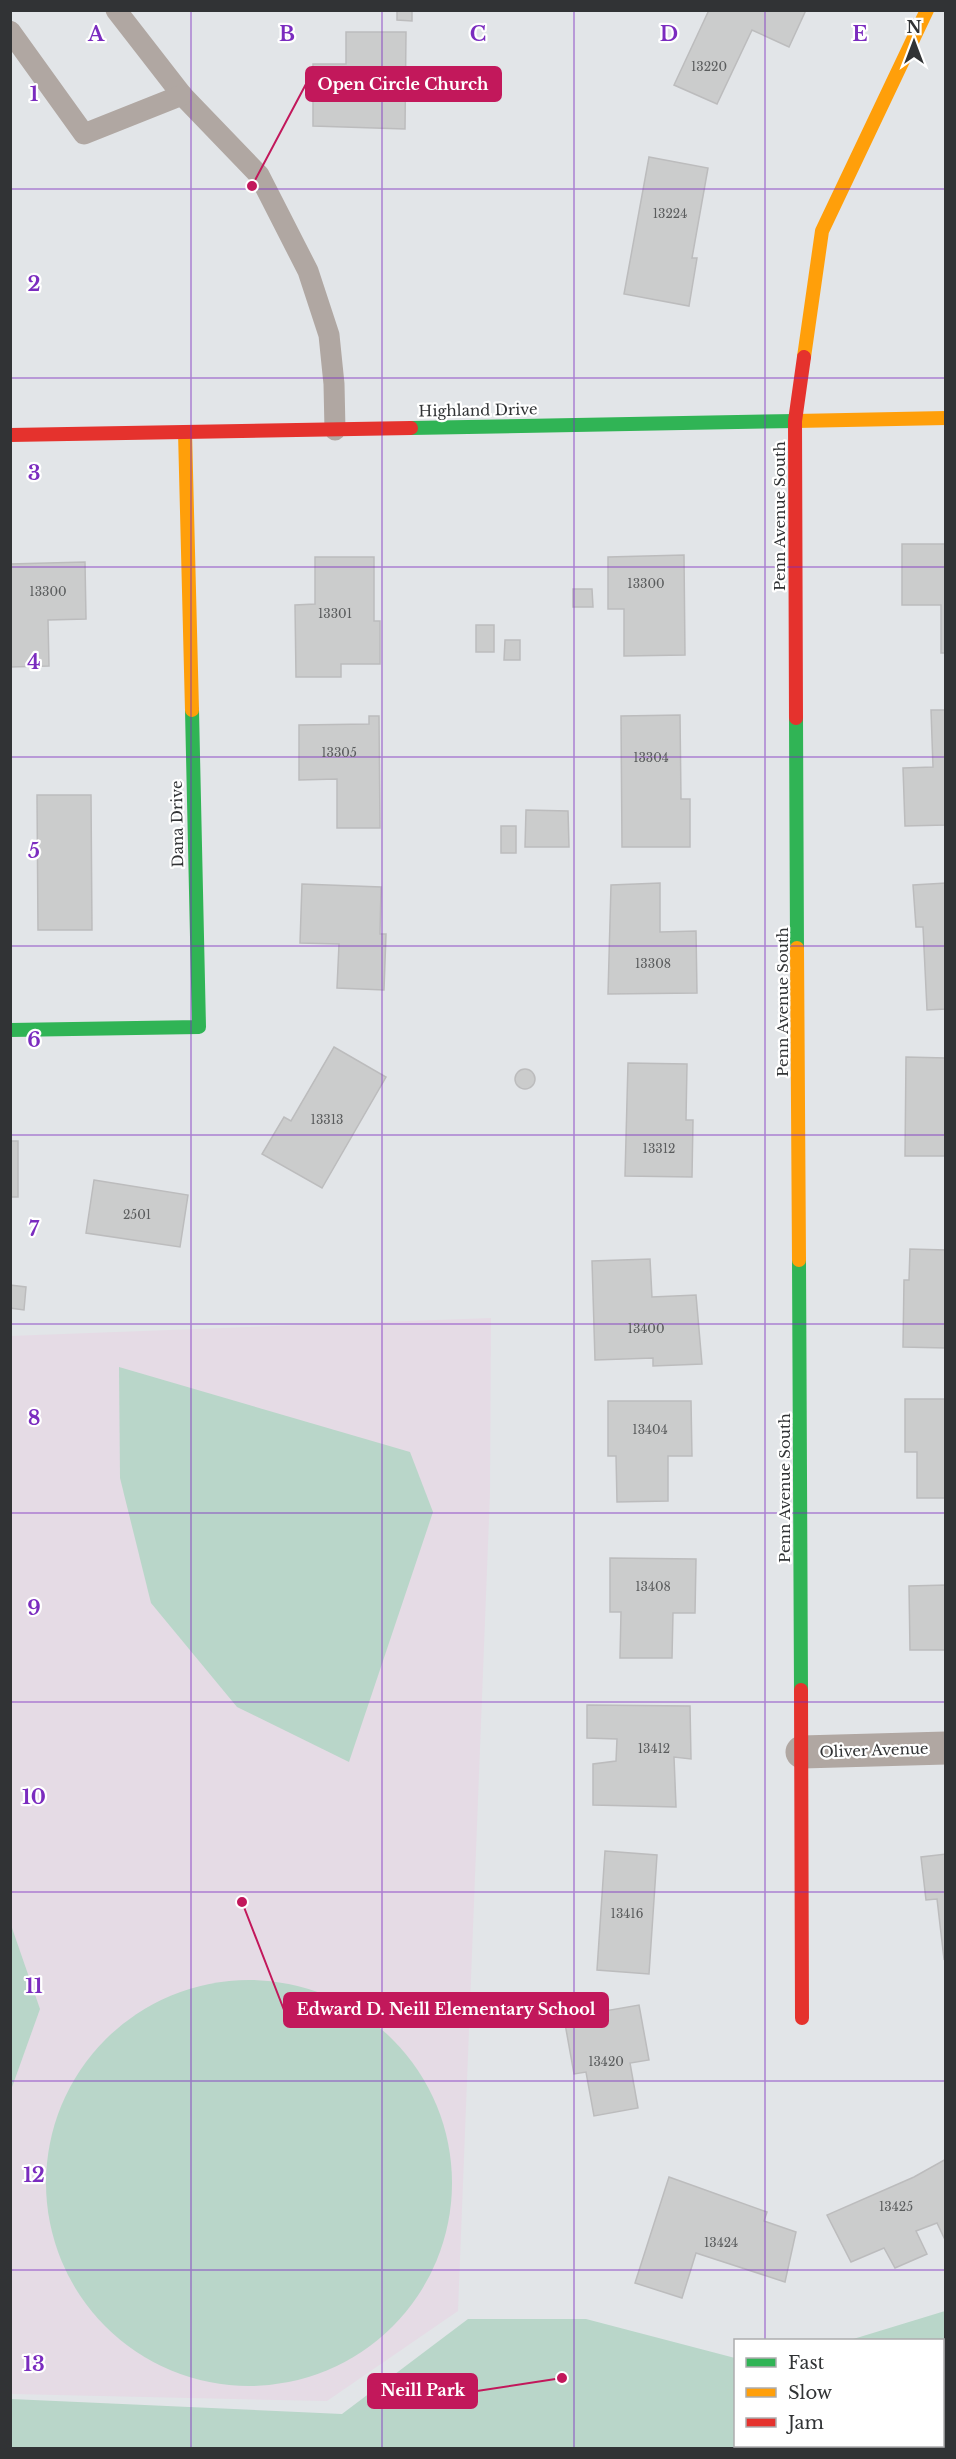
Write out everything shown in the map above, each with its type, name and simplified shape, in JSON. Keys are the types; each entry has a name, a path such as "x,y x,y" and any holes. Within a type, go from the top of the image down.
{"street":[{"name":"Penn Avenue South","path":"802,2018 795,421 822,231 927,10"},
{"name":"Highland Drive","path":"10,435 945,418"},
{"name":"Dana Drive","path":"10,1030 199,1027 185,432"},
{"name":"Oliver Avenue","path":"802,1752 945,1748"}],"lane":[{"path":"116,10 182,95 259,176 308,271 329,335 334,384 335,430"},
{"path":"10,31 84,134 182,95"}],"shaded area":[{"path":"491,1318 490,1493 458,2311 327,2401 11,2394 10,1336"}],"green space":[{"path":"119,1367 410,1452 433,1512 349,1762 237,1707 151,1603 120,1478"},
{"path":"11,1925 40,2009 11,2090"},
{"path":"249,1980 289,1983 327,1995 362,2014 393,2039 418,2070 437,2105 449,2143 452,2183 449,2223 437,2261 418,2296 393,2327 362,2352 327,2371 289,2383 249,2386 209,2383 171,2371 136,2352 105,2327 80,2296 61,2261 49,2223 46,2183 49,2143 61,2105 80,2070 105,2039 136,2014 171,1995 209,1983"},
{"path":"945,2311 945,2448 11,2448 11,2399 342,2414 468,2319 586,2319 734,2358 734,2447 944,2447 944,2339 853,2339"}],"building":[{"path":"397,10 412,10 412,21 397,20"},
{"path":"709,10 806,10 789,47 752,30 717,104 674,85"},
{"path":"346,32 406,32 405,129 313,126 313,64 346,64"},
{"path":"649,157 708,168 692,258 697,258 689,306 624,294"},
{"path":"902,544 946,544 946,653 941,653 941,605 902,605"},
{"path":"684,555 685,655 624,656 624,609 608,609 608,557"},
{"path":"315,557 374,557 374,621 380,621 380,664 341,664 341,677 296,677 295,605 315,604"},
{"path":"85,562 86,619 48,620 49,666 10,667 10,564"},
{"path":"573,589 592,589 593,607 573,607"},
{"path":"476,625 494,625 494,652 476,652"},
{"path":"505,640 520,640 520,660 504,660"},
{"path":"931,710 946,710 946,825 905,826 903,768 933,767"},
{"path":"680,715 681,799 690,799 690,847 622,847 621,716"},
{"path":"369,716 379,716 380,828 337,828 337,779 299,780 299,725 369,724"},
{"path":"37,795 91,795 92,930 38,930"},
{"path":"526,810 568,811 569,847 525,847"},
{"path":"501,826 516,826 516,853 501,853"},
{"path":"660,883 660,932 696,931 697,993 608,994 611,885"},
{"path":"946,883 946,1009 927,1010 923,927 916,927 913,885"},
{"path":"302,884 381,887 380,934 386,934 384,990 337,988 339,944 300,943"},
{"path":"334,1047 386,1077 322,1188 262,1154 284,1117 291,1121"},
{"path":"906,1057 946,1058 946,1156 905,1156"},
{"path":"628,1063 687,1064 686,1120 693,1120 692,1177 625,1176"},
{"path":"525,1069 532,1072 535,1079 532,1086 525,1089 518,1086 515,1079 518,1072"},
{"path":"10,1141 18,1141 18,1197 10,1197"},
{"path":"94,1180 188,1195 180,1247 86,1233"},
{"path":"910,1249 946,1250 946,1348 903,1347 904,1280 909,1280"},
{"path":"650,1259 652,1297 696,1295 702,1364 653,1366 653,1358 595,1360 592,1261"},
{"path":"10,1285 26,1287 24,1310 10,1308"},
{"path":"905,1399 946,1399 946,1498 917,1498 917,1452 905,1452"},
{"path":"608,1401 691,1401 692,1456 668,1456 668,1501 617,1502 616,1456 608,1456"},
{"path":"610,1558 696,1559 695,1613 673,1613 672,1658 620,1658 621,1612 610,1612"},
{"path":"946,1585 946,1650 910,1650 909,1586"},
{"path":"587,1705 690,1706 691,1759 674,1757 676,1807 593,1805 593,1764 616,1761 617,1739 587,1738"},
{"path":"605,1851 657,1855 649,1974 597,1970"},
{"path":"946,1854 946,1958 944,1959 937,1899 926,1900 921,1857"},
{"path":"639,2005 649,2060 630,2063 638,2108 594,2116 586,2072 574,2074 564,2018"},
{"path":"946,2159 946,2242 937,2223 916,2231 927,2254 895,2268 884,2248 851,2262 827,2215 914,2177"},
{"path":"669,2177 767,2212 764,2221 796,2232 785,2282 696,2253 682,2298 635,2283"}],"traffic: fast":[{"path":"411,428 796,421"},
{"path":"10,1030 199,1027 192,710"},
{"path":"796,718 797,948"},
{"path":"799,1260 801,1690"}],"traffic: slow":[{"path":"804,357 822,231 927,10"},
{"path":"796,421 946,418"},
{"path":"185,432 192,710"},
{"path":"797,948 799,1260"}],"traffic: jam":[{"path":"796,718 795,421 804,357"},
{"path":"10,435 411,428"},
{"path":"801,1690 802,2018"}],"place":[{"name":"Open Circle Church","path":"252,186"},
{"name":"Edward D. Neill Elementary School","path":"242,1902"},
{"name":"Neill Park","path":"562,2378"}]}
